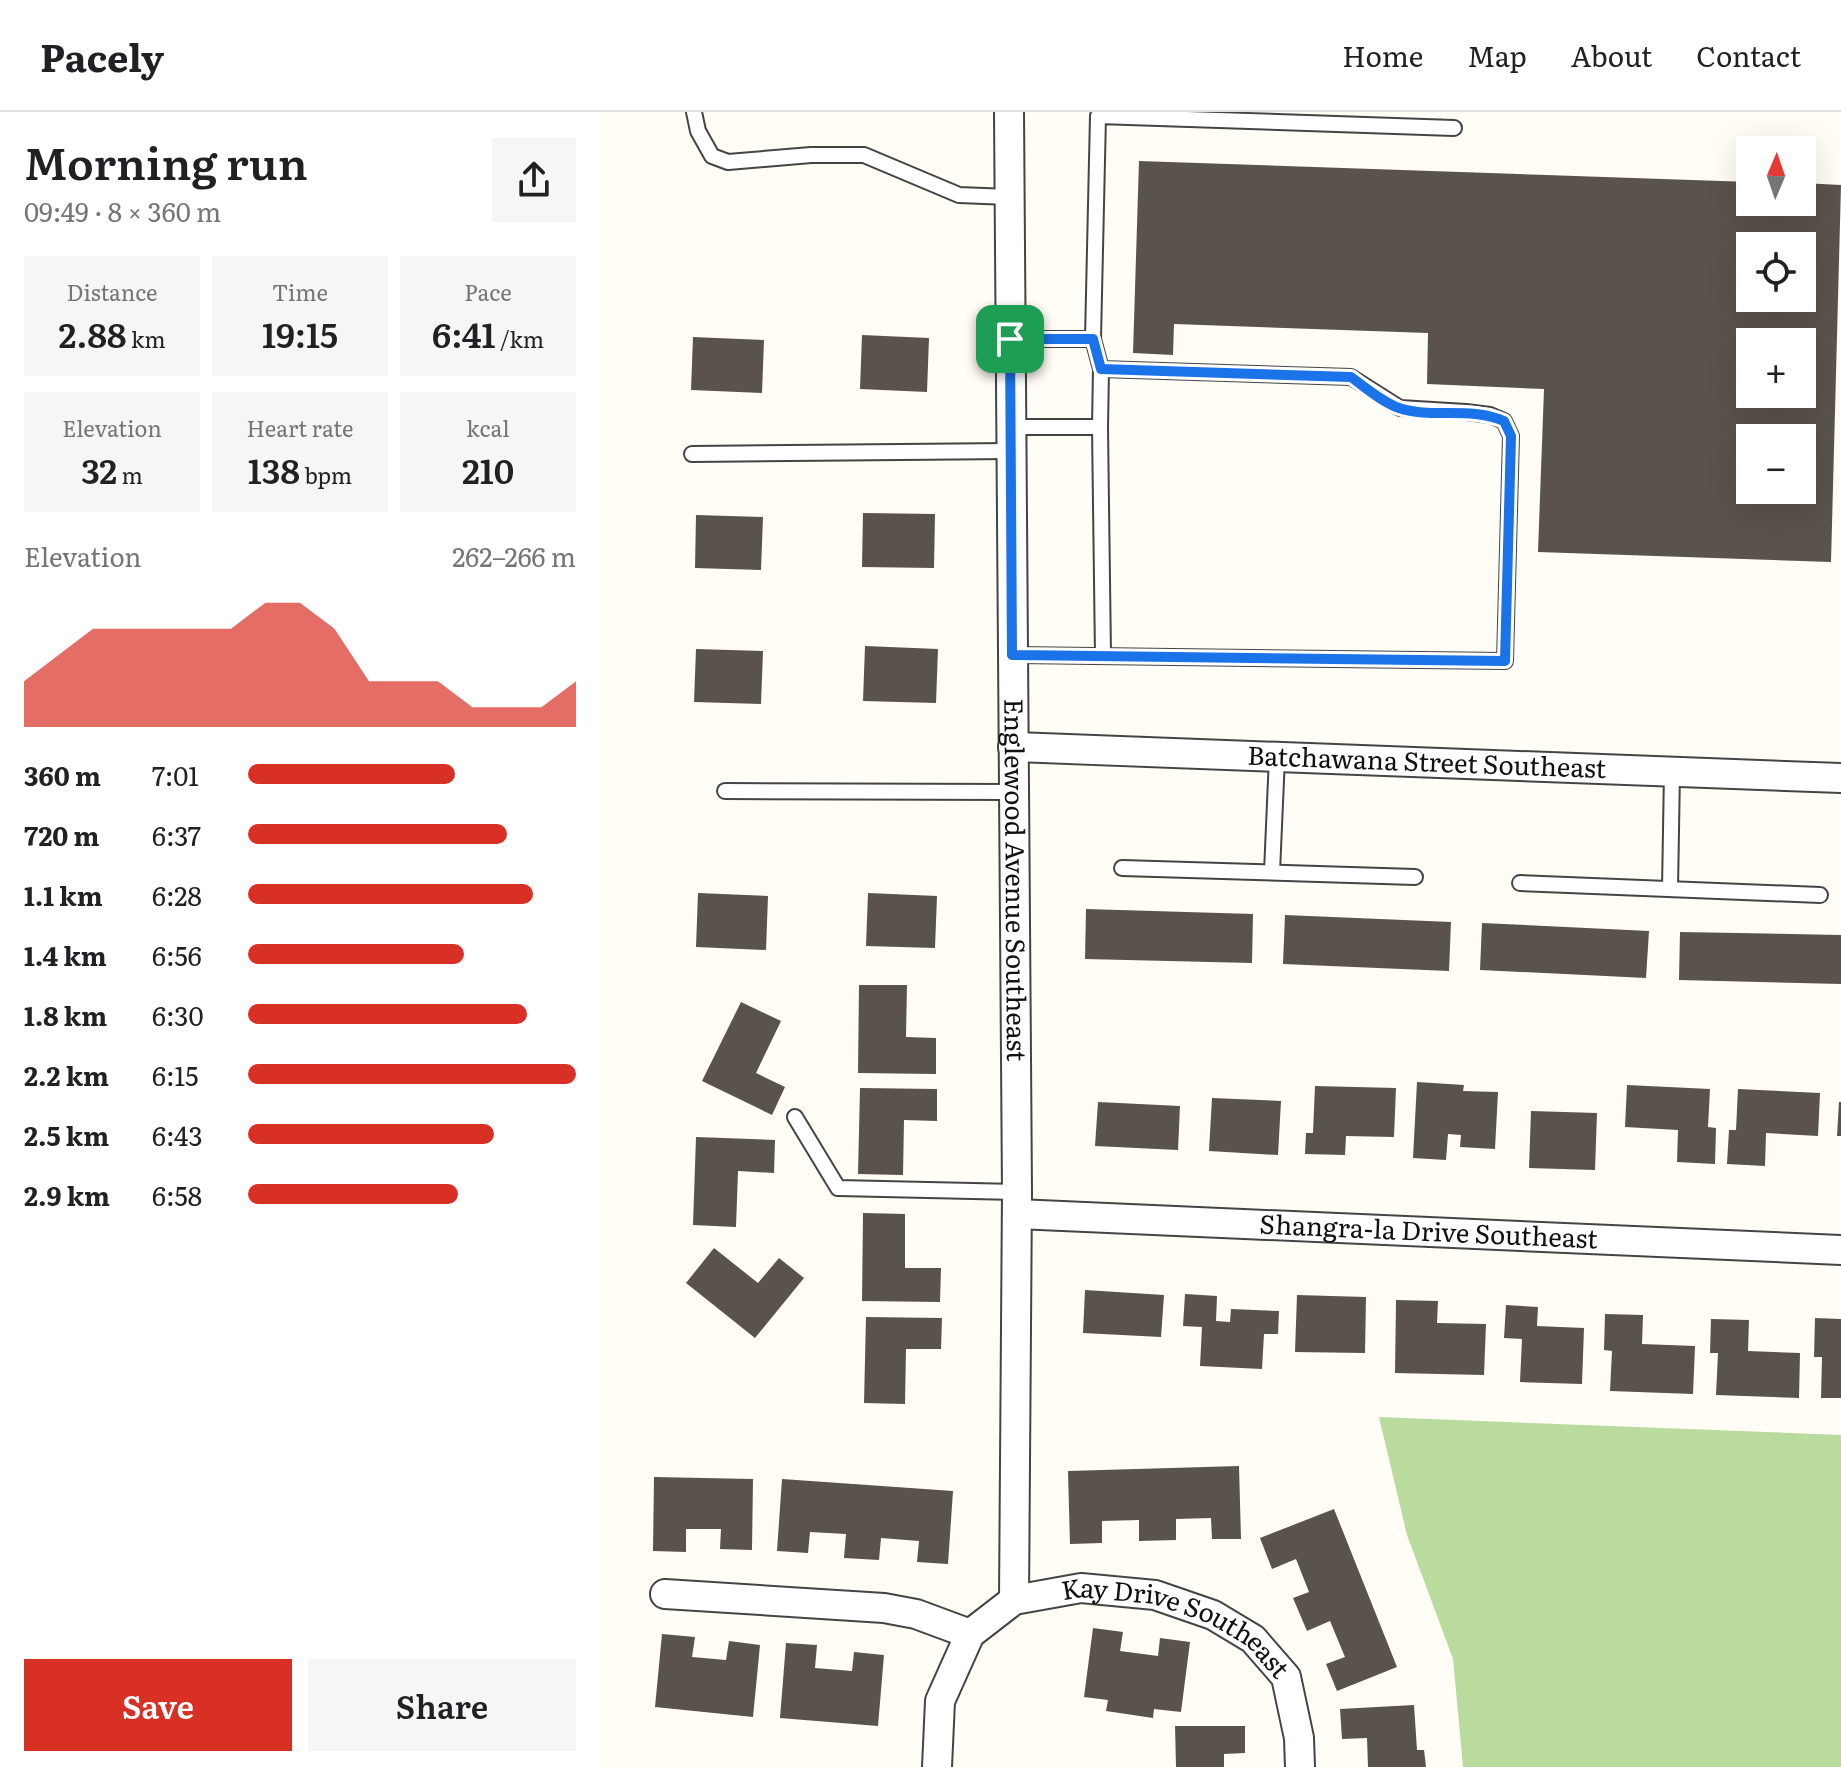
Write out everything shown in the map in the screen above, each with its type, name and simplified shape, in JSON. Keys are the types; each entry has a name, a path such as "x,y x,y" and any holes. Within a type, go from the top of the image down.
{"street":[{"name":"Englewood Avenue Southeast","path":"1009,112 1017,1203 1014,1600"},
{"name":"Batchawana Street Southeast","path":"1013,747 1841,778"},
{"name":"Shangra-la Drive Southeast","path":"1017,1203 1841,1250"},
{"name":"Kay Drive Southeast","path":"1014,1600 1081,1588 1155,1595 1213,1615 1253,1639 1286,1677 1299,1738 1300,1767"},
{"path":"665,1594 884,1608 916,1614 970,1634"},
{"path":"937,1767 940,1701 970,1634 1014,1600"}],"lane":[{"path":"694,112 698,131 712,156 728,162 811,155 864,155 959,195 1009,197"},
{"path":"1103,656 1101,369 1093,339 1098,116 1454,128"},
{"path":"1010,339 1093,339"},
{"path":"1012,655 1505,661 1511,436 1504,421 1490,415 1400,408 1351,377 1101,369"},
{"path":"692,454 1011,439 1100,427"},
{"path":"1272,872 1277,757"},
{"path":"1670,889 1672,772"},
{"path":"725,791 1013,792"},
{"path":"1122,868 1415,877"},
{"path":"1520,883 1820,895"},
{"path":"795,1117 838,1188 1017,1203"}],"green space":[{"path":"1379,1417 1841,1435 1841,1767 1463,1767 1453,1659 1407,1535"}],"building":[{"path":"1139,161 1736,182 1736,216 1816,216 1816,184 1841,185 1831,562 1538,552 1544,389 1427,384 1428,333 1174,324 1173,355 1133,353"},
{"path":"862,335 929,338 927,392 860,389"},
{"path":"693,337 764,340 762,393 691,390"},
{"path":"863,513 935,514 934,568 862,567"},
{"path":"696,515 763,517 761,570 695,568"},
{"path":"865,646 938,649 936,703 863,701"},
{"path":"696,649 763,651 761,704 694,702"},
{"path":"698,893 768,896 766,950 696,947"},
{"path":"868,893 937,896 935,948 866,946"},
{"path":"1086,909 1253,914 1252,963 1085,959"},
{"path":"1285,915 1451,922 1449,971 1283,964"},
{"path":"1482,923 1649,931 1646,978 1480,970"},
{"path":"1680,932 1841,935 1841,984 1679,980"},
{"path":"859,985 907,985 906,1037 936,1038 936,1074 858,1073"},
{"path":"741,1002 781,1021 756,1073 785,1087 772,1115 702,1081"},
{"path":"1417,1082 1464,1085 1463,1091 1498,1092 1495,1149 1460,1147 1461,1135 1448,1134 1446,1160 1413,1158"},
{"path":"1627,1085 1710,1089 1708,1127 1716,1128 1715,1164 1677,1162 1678,1130 1625,1127"},
{"path":"1315,1086 1396,1088 1394,1137 1346,1136 1345,1155 1305,1154 1306,1133 1313,1133"},
{"path":"860,1088 937,1089 937,1121 904,1120 903,1175 858,1174"},
{"path":"1738,1089 1820,1093 1818,1136 1766,1133 1765,1166 1727,1164 1729,1130 1736,1130"},
{"path":"1212,1098 1281,1101 1278,1155 1209,1151"},
{"path":"1098,1102 1180,1106 1178,1150 1095,1146"},
{"path":"1839,1102 1841,1136 1837,1136"},
{"path":"1531,1111 1597,1113 1595,1170 1529,1168"},
{"path":"696,1137 775,1140 774,1173 738,1171 736,1227 693,1225"},
{"path":"863,1213 905,1214 905,1268 941,1268 940,1302 862,1301"},
{"path":"714,1248 758,1283 779,1258 804,1278 755,1338 686,1283"},
{"path":"1085,1290 1164,1295 1161,1337 1083,1333"},
{"path":"1185,1294 1217,1296 1216,1321 1230,1322 1231,1309 1279,1311 1278,1334 1264,1334 1262,1369 1200,1366 1202,1327 1183,1326"},
{"path":"1297,1295 1366,1297 1365,1353 1295,1352"},
{"path":"1396,1300 1438,1301 1437,1323 1486,1324 1484,1375 1395,1373"},
{"path":"1506,1305 1538,1307 1537,1326 1584,1328 1582,1384 1520,1382 1522,1339 1504,1338"},
{"path":"1605,1314 1643,1315 1642,1344 1695,1346 1693,1394 1610,1391 1612,1351 1604,1350"},
{"path":"866,1317 942,1318 941,1349 906,1349 905,1404 864,1403"},
{"path":"1815,1318 1841,1319 1841,1398 1821,1398 1822,1357 1814,1357"},
{"path":"1711,1319 1749,1320 1748,1351 1800,1353 1799,1398 1716,1395 1718,1353 1710,1353"},
{"path":"1239,1466 1241,1539 1212,1539 1211,1518 1176,1519 1176,1540 1139,1541 1139,1520 1102,1521 1102,1543 1070,1544 1068,1471"},
{"path":"654,1477 753,1479 752,1550 720,1549 721,1529 686,1529 686,1552 653,1551"},
{"path":"782,1479 953,1491 948,1564 917,1562 919,1541 881,1538 879,1560 844,1558 846,1534 810,1532 808,1553 777,1551"},
{"path":"1334,1509 1397,1667 1337,1691 1326,1664 1345,1657 1330,1621 1307,1631 1293,1598 1309,1592 1296,1559 1272,1569 1260,1538"},
{"path":"1093,1628 1123,1632 1120,1651 1158,1656 1160,1638 1190,1642 1181,1712 1154,1709 1153,1718 1106,1711 1108,1700 1084,1697"},
{"path":"662,1634 695,1637 692,1657 726,1660 729,1641 760,1645 753,1717 655,1707"},
{"path":"786,1643 817,1645 815,1668 852,1671 854,1652 884,1655 878,1726 780,1718"},
{"path":"1414,1705 1417,1750 1424,1750 1426,1767 1368,1767 1367,1738 1342,1739 1340,1709"},
{"path":"1175,1726 1245,1726 1245,1753 1224,1754 1224,1767 1176,1767"}],"route":[{"path":"1010,339 1093,339 1101,369 1351,377 1400,408 1490,415 1504,421 1511,436 1505,661 1012,655 1010,339"}]}
